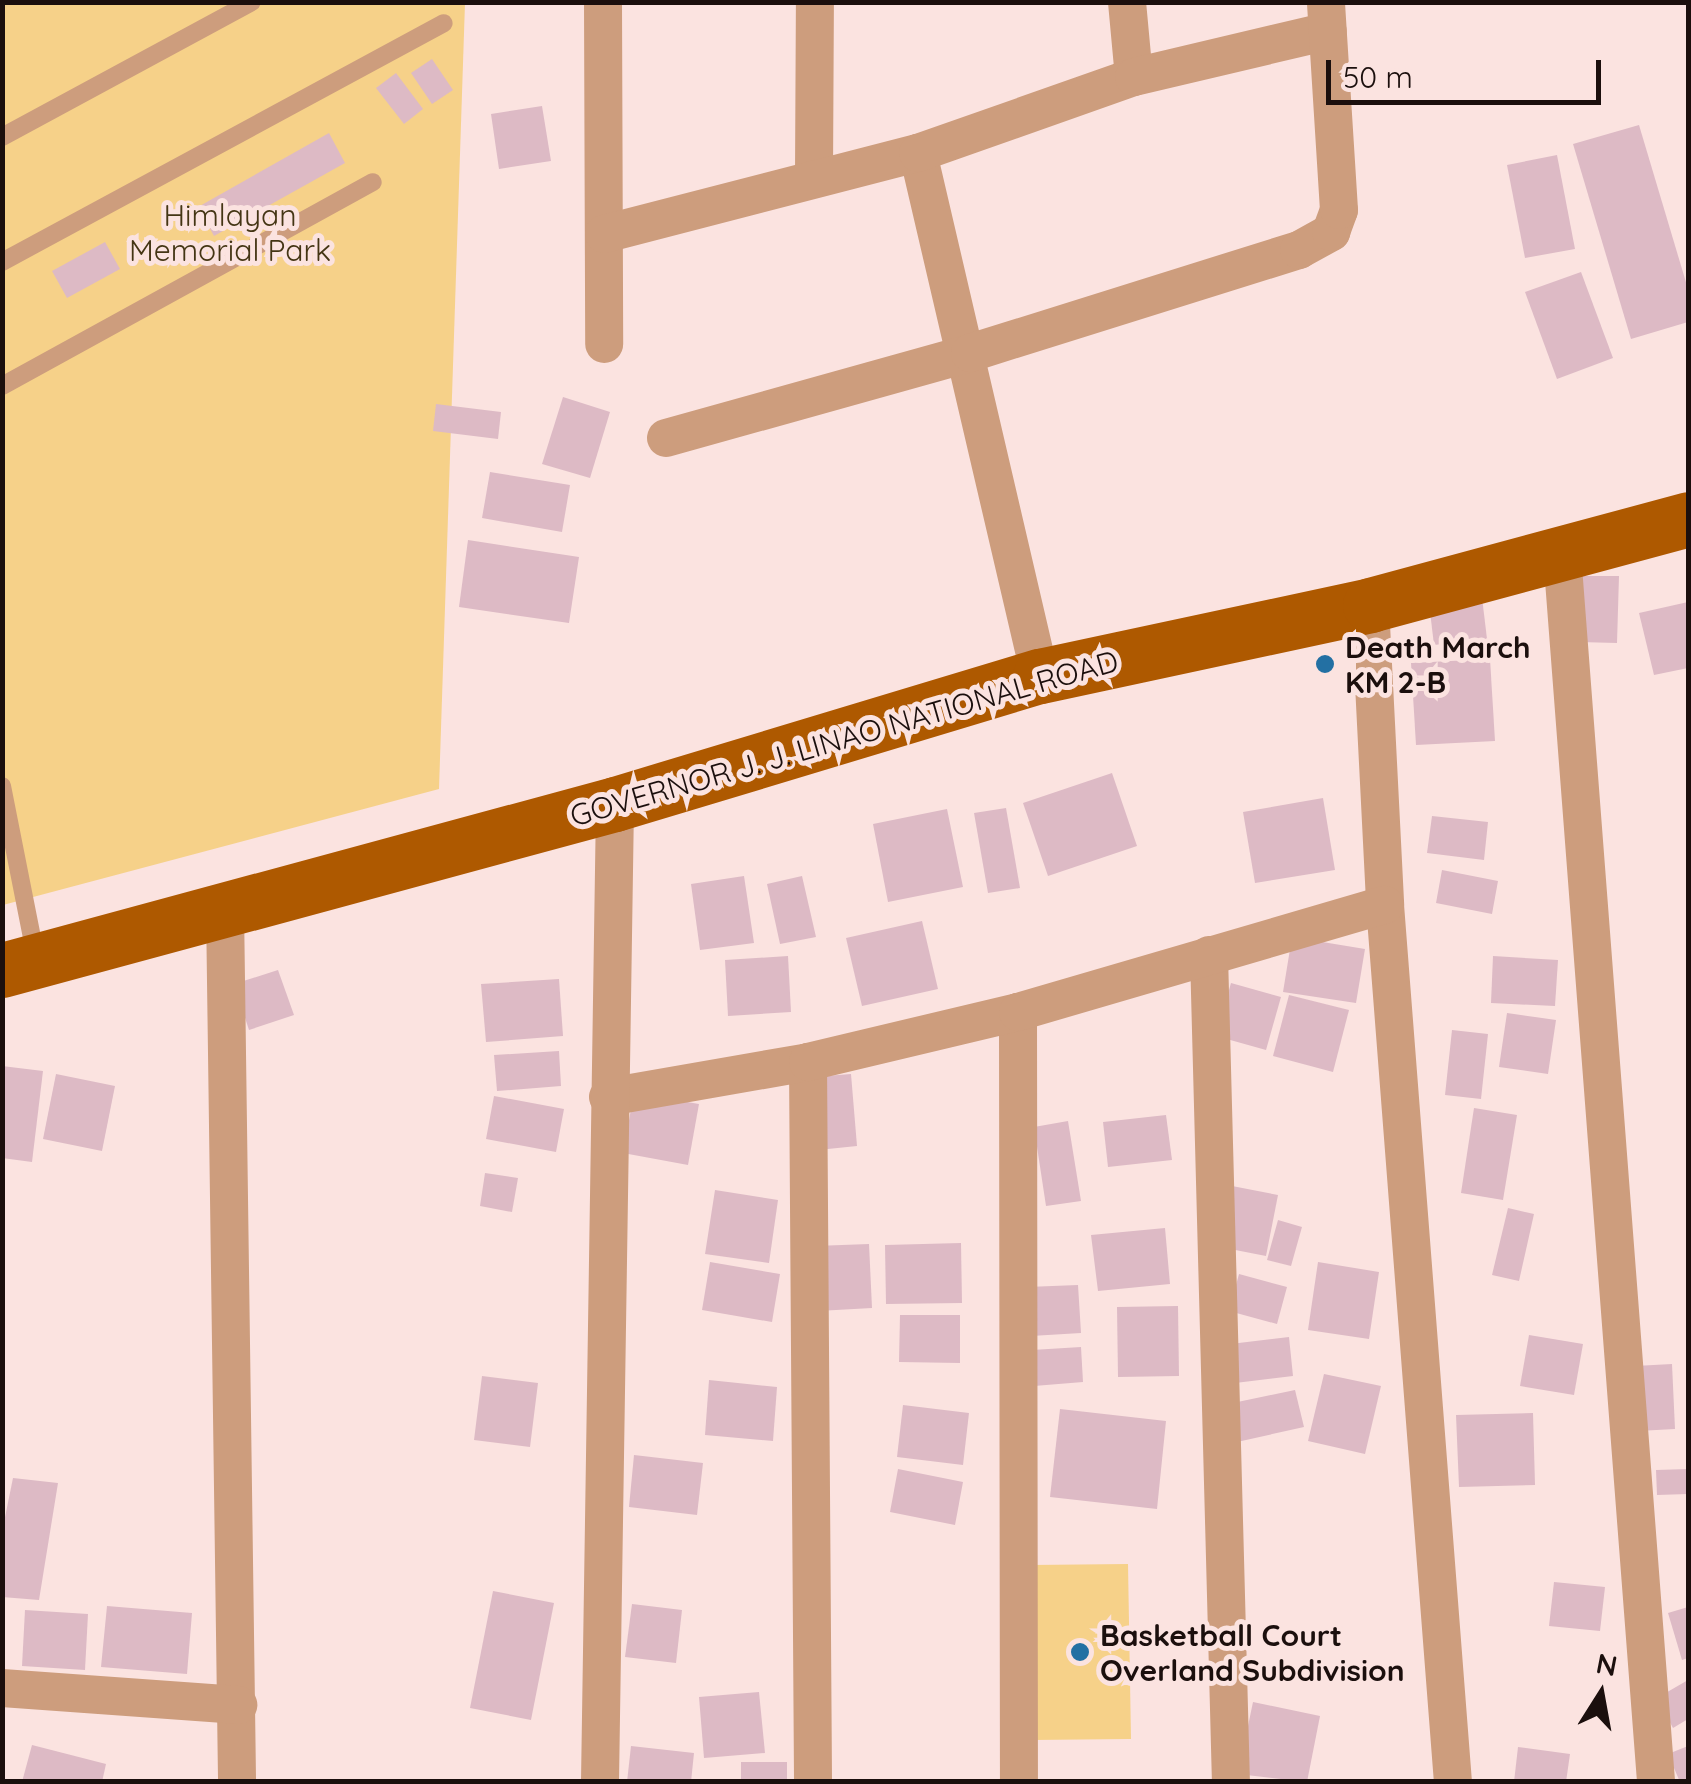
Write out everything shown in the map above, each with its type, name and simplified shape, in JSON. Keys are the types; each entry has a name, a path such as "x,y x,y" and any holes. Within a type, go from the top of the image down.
{"main road":[{"name":"GOVERNOR J. J. LINAO NATIONAL ROAD","path":"20,966 615,804 1040,676 1370,605 1688,519"}],"street":[{"path":"602,2 604,344"},
{"path":"814,176 815,2"},
{"path":"1127,2 1134,77"},
{"path":"604,234 814,176 918,153 1134,77 1327,17 1339,210 1331,232 1299,250 970,353 666,438"},
{"path":"918,153 970,353 1040,676"},
{"path":"1562,554 1656,1782"},
{"path":"1370,605 1384,906 1453,1782"},
{"path":"600,1782 615,804"},
{"path":"608,1097 808,1062 1018,1012 1384,906"},
{"path":"226,908 237,1782"},
{"path":"1210,956 1231,1782"},
{"path":"1018,1012 1019,1782"},
{"path":"808,1062 814,1782"},
{"path":"2,1688 238,1704"}],"lane":[{"path":"2,137 252,2"},
{"path":"2,262 444,23"},
{"path":"2,386 373,182"},
{"path":"2,786 20,966"}],"green space":[{"name":"Himlayan Memorial Park","path":"3,3 465,3 439,789 3,905"},
{"name":"Basketball Court Overland Subdivision","path":"1128,1564 1131,1739 1032,1740 1030,1565"}],"building":[{"path":"432,59 453,90 432,104 411,73"},
{"path":"396,73 423,109 404,124 376,88"},
{"path":"542,106 551,161 499,169 491,114"},
{"path":"1639,125 1688,289 1688,322 1631,339 1573,144"},
{"path":"329,133 345,163 214,236 198,207"},
{"path":"1557,155 1575,249 1525,258 1507,165"},
{"path":"105,242 120,269 67,298 52,271"},
{"path":"1581,272 1613,358 1557,379 1525,292"},
{"path":"563,397 610,412 590,478 542,464"},
{"path":"436,404 501,412 498,439 433,431"},
{"path":"490,472 570,485 562,532 482,518"},
{"path":"468,540 579,557 569,623 459,607"},
{"path":"1580,576 1619,576 1617,643 1579,642"},
{"path":"1481,589 1487,639 1434,645 1428,595"},
{"path":"1688,602 1688,668 1654,675 1639,613"},
{"path":"1490,659 1495,741 1416,745 1411,663"},
{"path":"1112,773 1137,846 1048,876 1023,803"},
{"path":"1323,798 1335,870 1255,883 1243,812"},
{"path":"1006,808 1020,888 988,893 974,813"},
{"path":"947,809 963,887 888,902 873,824"},
{"path":"1432,816 1488,822 1484,860 1427,853"},
{"path":"1442,870 1498,881 1492,914 1436,903"},
{"path":"744,876 754,943 700,950 691,884"},
{"path":"802,876 816,937 780,944 767,884"},
{"path":"922,921 938,989 862,1006 846,938"},
{"path":"1292,937 1365,949 1356,1003 1283,992"},
{"path":"788,956 791,1012 728,1016 725,960"},
{"path":"1493,956 1558,960 1555,1006 1491,1003"},
{"path":"278,970 294,1015 249,1030 234,984"},
{"path":"559,979 563,1036 486,1042 481,984"},
{"path":"1231,983 1281,997 1266,1050 1216,1036"},
{"path":"1289,995 1349,1010 1333,1072 1273,1056"},
{"path":"1507,1013 1556,1020 1548,1074 1499,1067"},
{"path":"1452,1030 1488,1034 1481,1099 1445,1095"},
{"path":"559,1051 561,1086 497,1091 494,1055"},
{"path":"2,1066 43,1071 32,1162 2,1158"},
{"path":"56,1074 115,1086 102,1151 43,1139"},
{"path":"851,1074 857,1146 818,1150 813,1077"},
{"path":"634,1093 699,1104 688,1165 623,1153"},
{"path":"494,1096 564,1109 556,1152 486,1139"},
{"path":"1474,1108 1517,1115 1503,1200 1461,1193"},
{"path":"1166,1115 1172,1160 1108,1167 1103,1122"},
{"path":"1068,1121 1081,1201 1046,1206 1034,1127"},
{"path":"485,1173 518,1178 512,1212 480,1206"},
{"path":"1232,1186 1278,1195 1266,1256 1220,1247"},
{"path":"715,1190 778,1200 769,1263 705,1254"},
{"path":"1508,1208 1534,1214 1519,1281 1492,1275"},
{"path":"1278,1220 1302,1227 1291,1266 1267,1260"},
{"path":"1165,1228 1170,1284 1098,1291 1091,1235"},
{"path":"961,1243 962,1303 886,1304 885,1245"},
{"path":"869,1244 872,1308 818,1311 815,1246"},
{"path":"710,1262 780,1274 772,1322 702,1310"},
{"path":"1318,1262 1379,1272 1369,1339 1308,1330"},
{"path":"1239,1274 1287,1287 1277,1324 1229,1311"},
{"path":"1078,1285 1081,1333 1031,1336 1027,1287"},
{"path":"1178,1306 1179,1376 1118,1377 1117,1307"},
{"path":"900,1315 960,1315 960,1363 899,1362"},
{"path":"1529,1335 1583,1344 1574,1395 1520,1386"},
{"path":"1289,1337 1293,1376 1227,1384 1222,1345"},
{"path":"1081,1347 1083,1382 1034,1386 1032,1350"},
{"path":"1672,1364 1675,1429 1638,1431 1635,1366"},
{"path":"1324,1374 1381,1386 1365,1454 1308,1441"},
{"path":"482,1376 538,1383 530,1447 474,1440"},
{"path":"709,1380 777,1387 773,1441 705,1435"},
{"path":"1295,1390 1304,1427 1237,1442 1228,1404"},
{"path":"903,1405 969,1413 963,1465 897,1457"},
{"path":"1060,1409 1166,1421 1157,1509 1050,1497"},
{"path":"1533,1413 1535,1485 1459,1487 1456,1415"},
{"path":"634,1455 703,1463 697,1515 629,1507"},
{"path":"898,1469 963,1482 955,1525 890,1512"},
{"path":"1688,1469 1688,1494 1657,1495 1656,1470"},
{"path":"13,1478 58,1483 39,1600 2,1597 2,1532"},
{"path":"1554,1582 1605,1587 1600,1631 1549,1626"},
{"path":"493,1591 554,1603 531,1720 470,1708"},
{"path":"632,1604 682,1610 676,1663 625,1657"},
{"path":"107,1606 192,1613 187,1674 101,1667"},
{"path":"1688,1607 1688,1658 1682,1660 1668,1613"},
{"path":"25,1610 88,1614 85,1670 22,1666"},
{"path":"1688,1680 1688,1719 1673,1728 1657,1698"},
{"path":"759,1692 765,1753 704,1758 699,1697"},
{"path":"1253,1702 1320,1716 1307,1782 1238,1774"},
{"path":"32,1745 106,1764 102,1782 22,1782"},
{"path":"631,1746 694,1753 691,1782 627,1782"},
{"path":"1688,1746 1688,1782 1680,1782 1668,1754"},
{"path":"1518,1747 1570,1754 1566,1782 1514,1782"},
{"path":"741,1762 787,1762 787,1782 741,1782"}],"place":[{"name":"Death March KM 2-B","path":"1325,664"},
{"name":"Basketball Court Overland Subdivision","path":"1080,1652"}]}
